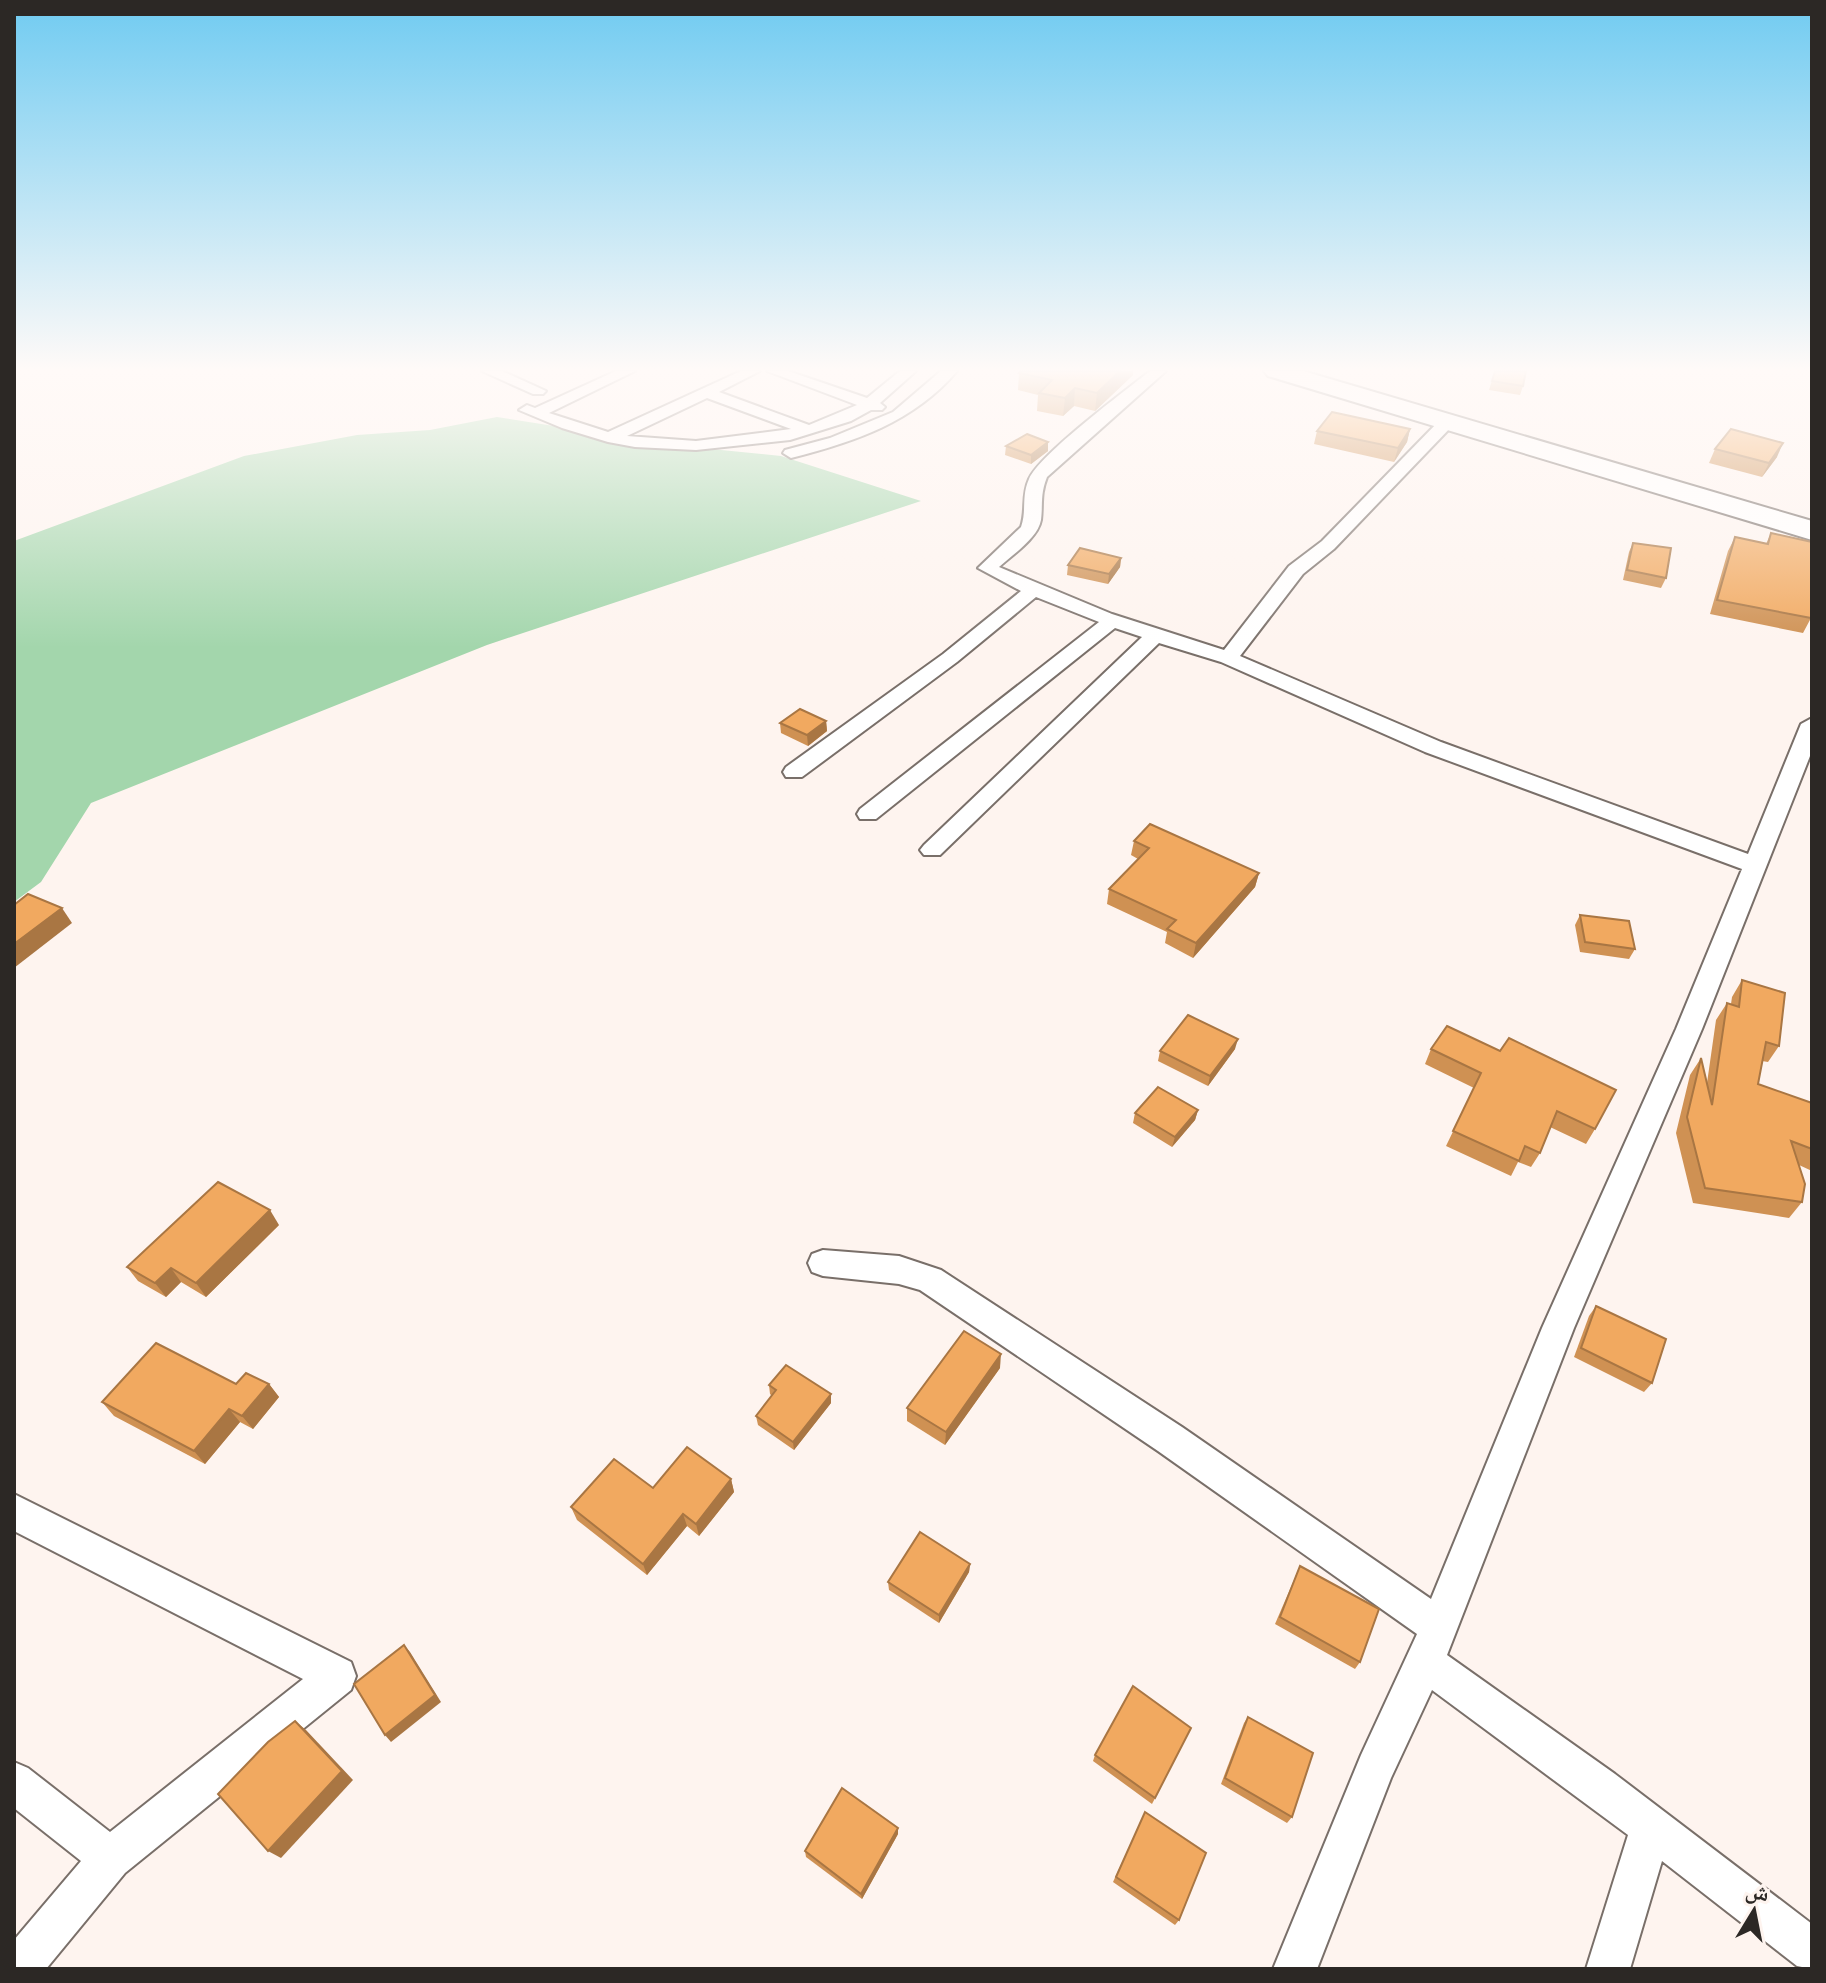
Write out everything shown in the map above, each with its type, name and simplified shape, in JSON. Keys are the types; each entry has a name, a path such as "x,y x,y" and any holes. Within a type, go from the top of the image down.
{"highway":[{"path":"1586,464 1812,531"}],"street":[{"path":"1054,464 1035,482 1029,529 987,568 1034,590 1154,636 1228,658 1433,747 1754,865"},
{"path":"1228,658 1296,570 1328,545 1407,464"},
{"path":"794,772 950,658 1034,590"},
{"path":"868,814 1113,620"},
{"path":"932,850 1154,636"},
{"path":"1295,1969 1375,1769 1432,1644 1558,1328 1689,1029 1812,724"},
{"path":"823,1263 899,1270 930,1280 1170,1439 1432,1644 1651,1827 1812,1951"},
{"path":"18,1521 337,1676 110,1858 18,1969"},
{"path":"14,1782 110,1858"},
{"path":"1608,1969 1651,1827"}],"green space":[{"path":"224,464 804,464 921,501 487,645 91,803 41,882 14,902 14,541"}],"building":[{"path":"1771,533 1812,542 1811,618 1717,600 1735,537 1768,544"},
{"path":"1633,543 1671,548 1666,578 1627,570"},
{"path":"1080,548 1121,558 1109,574 1068,565"},
{"path":"800,709 826,721 807,735 780,723"},
{"path":"1150,824 1259,873 1196,943 1167,929 1176,920 1109,889 1149,848 1134,841"},
{"path":"28,894 62,908 14,944 14,905"},
{"path":"1580,915 1629,921 1635,949 1585,942"},
{"path":"1742,980 1785,993 1779,1046 1766,1042 1758,1084 1812,1103 1812,1149 1791,1141 1805,1184 1802,1202 1705,1188 1687,1117 1701,1058 1712,1105 1727,1003 1739,1007"},
{"path":"1188,1015 1238,1039 1210,1076 1160,1051"},
{"path":"1447,1026 1500,1051 1509,1038 1616,1090 1595,1129 1557,1111 1540,1153 1525,1146 1519,1161 1453,1131 1481,1073 1431,1049"},
{"path":"1158,1087 1198,1110 1175,1137 1135,1113"},
{"path":"218,1182 270,1210 196,1283 171,1268 155,1283 127,1267"},
{"path":"1596,1306 1666,1339 1652,1383 1581,1348"},
{"path":"964,1331 1001,1354 946,1432 907,1408"},
{"path":"156,1343 236,1384 246,1373 269,1384 242,1416 229,1409 194,1451 102,1402"},
{"path":"786,1365 831,1394 793,1442 756,1416 776,1390 769,1385"},
{"path":"687,1447 731,1479 696,1524 683,1514 643,1564 571,1507 614,1459 653,1488"},
{"path":"920,1532 970,1564 939,1615 888,1582"},
{"path":"1300,1566 1379,1609 1360,1662 1280,1617"},
{"path":"404,1645 435,1695 385,1735 354,1684"},
{"path":"1133,1686 1191,1728 1155,1798 1095,1755"},
{"path":"1248,1717 1313,1753 1292,1817 1225,1778"},
{"path":"295,1721 342,1771 268,1851 218,1794 268,1742"},
{"path":"842,1788 898,1828 861,1894 805,1851"},
{"path":"1145,1812 1206,1853 1179,1920 1116,1877"}]}
